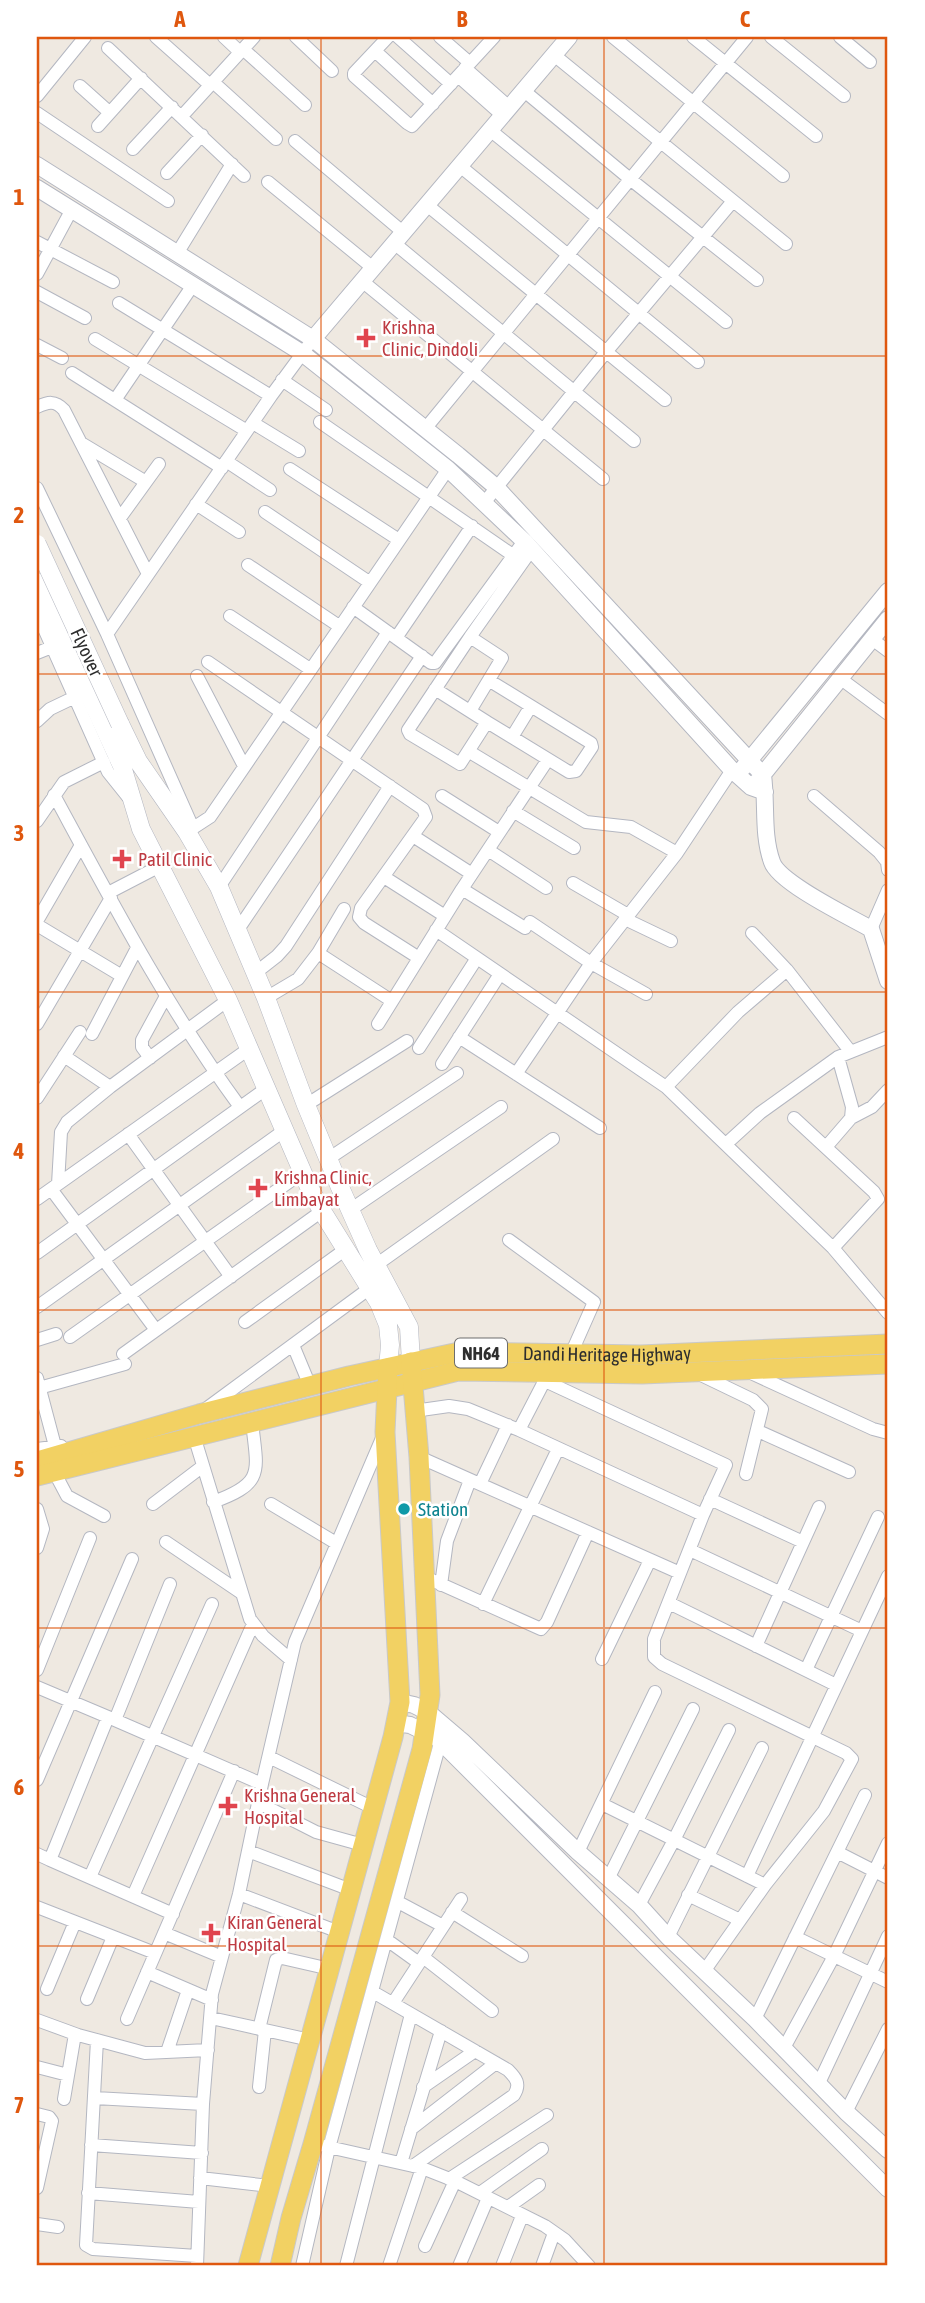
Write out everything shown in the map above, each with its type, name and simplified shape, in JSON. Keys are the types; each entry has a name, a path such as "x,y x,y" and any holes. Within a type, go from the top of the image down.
{"main road":[{"name":"Flyover","path":"37,544 130,763"},
{"name":"Flyover","path":"37,582 113,726"},
{"path":"130,763 190,830 219,887 350,1210 409,1327 414,1411 433,1581 430,1695 432,1723 321,2146 291,2218 280,2266"},
{"path":"130,763 134,805 141,829 228,1000 322,1212 370,1288 388,1325 390,1345 385,1432 400,1702 248,2266"},
{"name":"Dandi Heritage Highway","path":"91,1453 199,1413 459,1352 641,1355 888,1344"},
{"name":"NH64","path":"46,1463 194,1436 458,1371 547,1377 888,1364"}],"street":[{"path":"37,96 85,37"},
{"path":"156,37 276,139"},
{"path":"224,37 305,105"},
{"path":"132,149 211,83 254,37"},
{"path":"296,37 332,71"},
{"path":"388,37 354,73 355,78 411,125 414,125 461,73 489,38"},
{"path":"398,37 461,73 505,111"},
{"path":"440,37 461,73"},
{"path":"107,634 302,353 569,37"},
{"path":"613,37 783,176"},
{"path":"693,37 816,136"},
{"path":"425,429 747,37"},
{"path":"771,37 844,96"},
{"path":"840,37 870,62"},
{"path":"108,48 244,176"},
{"path":"375,51 433,104"},
{"path":"554,55 786,244"},
{"path":"98,126 141,78"},
{"path":"80,86 109,113"},
{"path":"523,90 757,280"},
{"path":"37,113 168,201"},
{"path":"490,130 726,322"},
{"path":"167,173 202,135"},
{"path":"295,141 503,332 634,441"},
{"path":"177,252 232,164"},
{"path":"37,165 313,339 496,487 763,775"},
{"path":"460,166 698,362"},
{"path":"268,182 373,268"},
{"path":"37,188 302,353 447,470 528,545 734,772 758,790"},
{"path":"484,503 733,201"},
{"path":"427,205 665,400"},
{"path":"37,274 72,209"},
{"path":"37,242 113,282"},
{"path":"362,281 603,479"},
{"path":"116,400 193,285"},
{"path":"37,292 85,318"},
{"path":"119,303 271,396"},
{"path":"95,339 250,427 299,451"},
{"path":"37,345 62,358"},
{"path":"72,373 270,490"},
{"path":"282,380 323,416 514,556"},
{"path":"37,407 50,402 60,405 148,574"},
{"path":"81,443 146,482"},
{"path":"120,519 159,464"},
{"path":"290,468 399,540"},
{"path":"37,488 107,634 190,830 210,817 447,470"},
{"path":"197,504 239,532"},
{"path":"265,512 369,582"},
{"path":"219,887 318,737 472,526"},
{"path":"353,607 431,663 438,661 514,556 528,545"},
{"path":"487,722 462,761 457,764 409,733 409,726 528,545"},
{"path":"37,558 63,546"},
{"path":"248,565 339,626"},
{"path":"516,1074 592,963 677,853 734,772 750,761 888,591"},
{"path":"37,613 104,762 134,805"},
{"path":"229,616 310,669"},
{"path":"871,929 786,881 772,865 758,790 763,775 888,619"},
{"path":"470,637 502,657 470,711"},
{"path":"872,639 888,651"},
{"path":"37,653 52,647"},
{"path":"237,931 422,656"},
{"path":"208,662 426,812 426,817 362,908 359,917 419,958"},
{"path":"197,676 244,766"},
{"path":"841,679 888,714"},
{"path":"435,689 569,772 573,773 578,769 592,747 591,743 490,681"},
{"path":"37,721 50,709 75,697"},
{"path":"512,737 531,706"},
{"path":"473,754 586,822 632,827 677,853"},
{"path":"37,821 41,805 68,779 104,762"},
{"path":"378,1024 462,889 545,764"},
{"path":"254,974 282,951 390,786"},
{"path":"54,795 137,948 187,1031 240,1107"},
{"path":"442,796 499,832"},
{"path":"814,796 884,856 888,870"},
{"path":"513,811 574,848"},
{"path":"413,836 472,874"},
{"path":"81,845 37,923 122,976"},
{"path":"488,850 546,888"},
{"path":"37,1024 81,951 109,895 160,866"},
{"path":"384,877 445,916"},
{"path":"573,883 671,941"},
{"path":"462,889 646,994"},
{"path":"888,890 871,929 888,981"},
{"path":"266,998 298,979 318,953 344,909"},
{"path":"436,930 666,1087 833,1248 888,1313"},
{"path":"752,933 787,970 850,1051"},
{"path":"37,1098 64,1056 86,1033 137,948"},
{"path":"318,953 392,1002"},
{"path":"419,1048 477,958"},
{"path":"666,1087 728,1021 787,970"},
{"path":"442,1064 500,974"},
{"path":"150,1058 142,1048 142,1040 166,996"},
{"path":"156,1330 77,1224 55,1186 63,1126 110,1087 228,1000"},
{"path":"459,1037 600,1128"},
{"path":"726,1144 760,1113 838,1058 888,1037"},
{"path":"306,1105 407,1041"},
{"path":"37,1199 250,1048"},
{"path":"64,1056 110,1087"},
{"path":"838,1058 852,1107 851,1118"},
{"path":"328,1158 457,1073"},
{"path":"37,1253 267,1088"},
{"path":"826,1147 851,1118 872,1107 888,1090"},
{"path":"350,1210 501,1107"},
{"path":"794,1118 874,1192 878,1199 833,1248"},
{"path":"37,1307 285,1130"},
{"path":"128,1134 231,1277"},
{"path":"376,1265 553,1139"},
{"path":"70,1337 303,1172"},
{"path":"104,1516 67,1496 46,1463 38,1383 124,1359 156,1330 322,1212"},
{"path":"509,1240 594,1302 570,1354"},
{"path":"245,1322 346,1249"},
{"path":"199,1413 370,1288"},
{"path":"37,1340 56,1334"},
{"path":"293,1345 310,1386"},
{"path":"744,1370 873,1429 888,1433"},
{"path":"695,1371 759,1404 762,1415 746,1474"},
{"path":"588,1532 544,1627 537,1628 433,1581 447,1541 475,1482 547,1377 724,1463 725,1469 703,1515 653,1646 654,1657 851,1757 851,1762 824,1811 765,1885 705,1970"},
{"path":"414,1411 456,1406 513,1428 703,1515"},
{"path":"214,1502 236,1494 253,1479 256,1464 252,1422"},
{"path":"758,1431 849,1472"},
{"path":"97,2040 85,2242 88,2247 197,2261 203,2104 212,2000 239,1894 295,1642 385,1432"},
{"path":"194,1436 240,1592 253,1624 291,1660"},
{"path":"483,1604 558,1449"},
{"path":"419,1457 680,1573"},
{"path":"37,1484 46,1463"},
{"path":"153,1504 203,1466"},
{"path":"710,1499 803,1542"},
{"path":"271,1504 336,1543"},
{"path":"756,1646 819,1507"},
{"path":"37,1510 43,1529 37,1548"},
{"path":"806,1670 878,1517"},
{"path":"37,1670 90,1538"},
{"path":"166,1542 240,1592"},
{"path":"690,1550 862,1631"},
{"path":"37,1780 132,1559"},
{"path":"602,1659 650,1560"},
{"path":"747,1876 888,1576"},
{"path":"51,1860 170,1584"},
{"path":"669,1603 836,1685"},
{"path":"90,1878 212,1604"},
{"path":"133,1896 253,1624"},
{"path":"37,1687 262,1784"},
{"path":"578,1852 655,1692"},
{"path":"400,1702 414,1705 639,1905 668,1937 887,2149"},
{"path":"608,1879 693,1709"},
{"path":"396,1723 432,1723"},
{"path":"432,1723 442,1742 888,2189"},
{"path":"639,1905 729,1730"},
{"path":"302,2266 321,2146 373,1992 442,1742"},
{"path":"668,1937 762,1748"},
{"path":"269,1757 373,1808"},
{"path":"127,2019 234,1772"},
{"path":"755,2019 865,1795"},
{"path":"259,1802 316,1832 363,1845"},
{"path":"602,1804 765,1885"},
{"path":"784,2048 834,1956 888,1843"},
{"path":"248,1851 351,1890"},
{"path":"836,1852 888,1878"},
{"path":"37,1854 173,1914"},
{"path":"239,1894 340,1932"},
{"path":"688,1895 740,1920"},
{"path":"393,2003 461,1899"},
{"path":"398,1902 443,1926"},
{"path":"37,1906 155,1953"},
{"path":"452,1912 522,1956"},
{"path":"47,1989 75,1922"},
{"path":"164,1933 222,1957"},
{"path":"818,2083 888,1936"},
{"path":"87,1999 113,1937"},
{"path":"795,1937 888,1982"},
{"path":"387,1940 421,1960 492,2011"},
{"path":"259,2087 262,2029 276,1960 282,1958 330,1969"},
{"path":"147,1972 212,2000"},
{"path":"167,2052 188,1990"},
{"path":"373,1992 508,2070 518,2082 514,2095 412,2166"},
{"path":"346,2266 411,2014"},
{"path":"211,2018 310,2040"},
{"path":"37,2020 75,2034 145,2053 208,2050"},
{"path":"846,2112 888,2029"},
{"path":"389,2266 412,2166 411,2129 440,2031"},
{"path":"64,2099 75,2034"},
{"path":"423,2087 475,2051"},
{"path":"411,2129 496,2063"},
{"path":"37,2067 68,2075"},
{"path":"95,2098 203,2104"},
{"path":"37,2114 49,2117 52,2121 37,2189"},
{"path":"425,2246 452,2180 547,2115"},
{"path":"91,2145 202,2153"},
{"path":"321,2146 412,2166 452,2180 554,2233 565,2240 588,2265"},
{"path":"459,2266 484,2196 542,2149"},
{"path":"200,2178 270,2186"},
{"path":"508,2207 538,2185"},
{"path":"88,2193 199,2202"},
{"path":"502,2266 522,2216"},
{"path":"37,2224 58,2227"},
{"path":"542,2266 554,2233"}],"place":[{"name":"Krishna Clinic, Dindoli","path":"366,338"},
{"name":"Patil Clinic","path":"122,859"},
{"name":"Krishna Clinic, Limbayat","path":"258,1188"},
{"name":"Station","path":"404,1509"},
{"name":"Krishna General Hospital","path":"228,1806"},
{"name":"Kiran General Hospital","path":"211,1933"}]}
